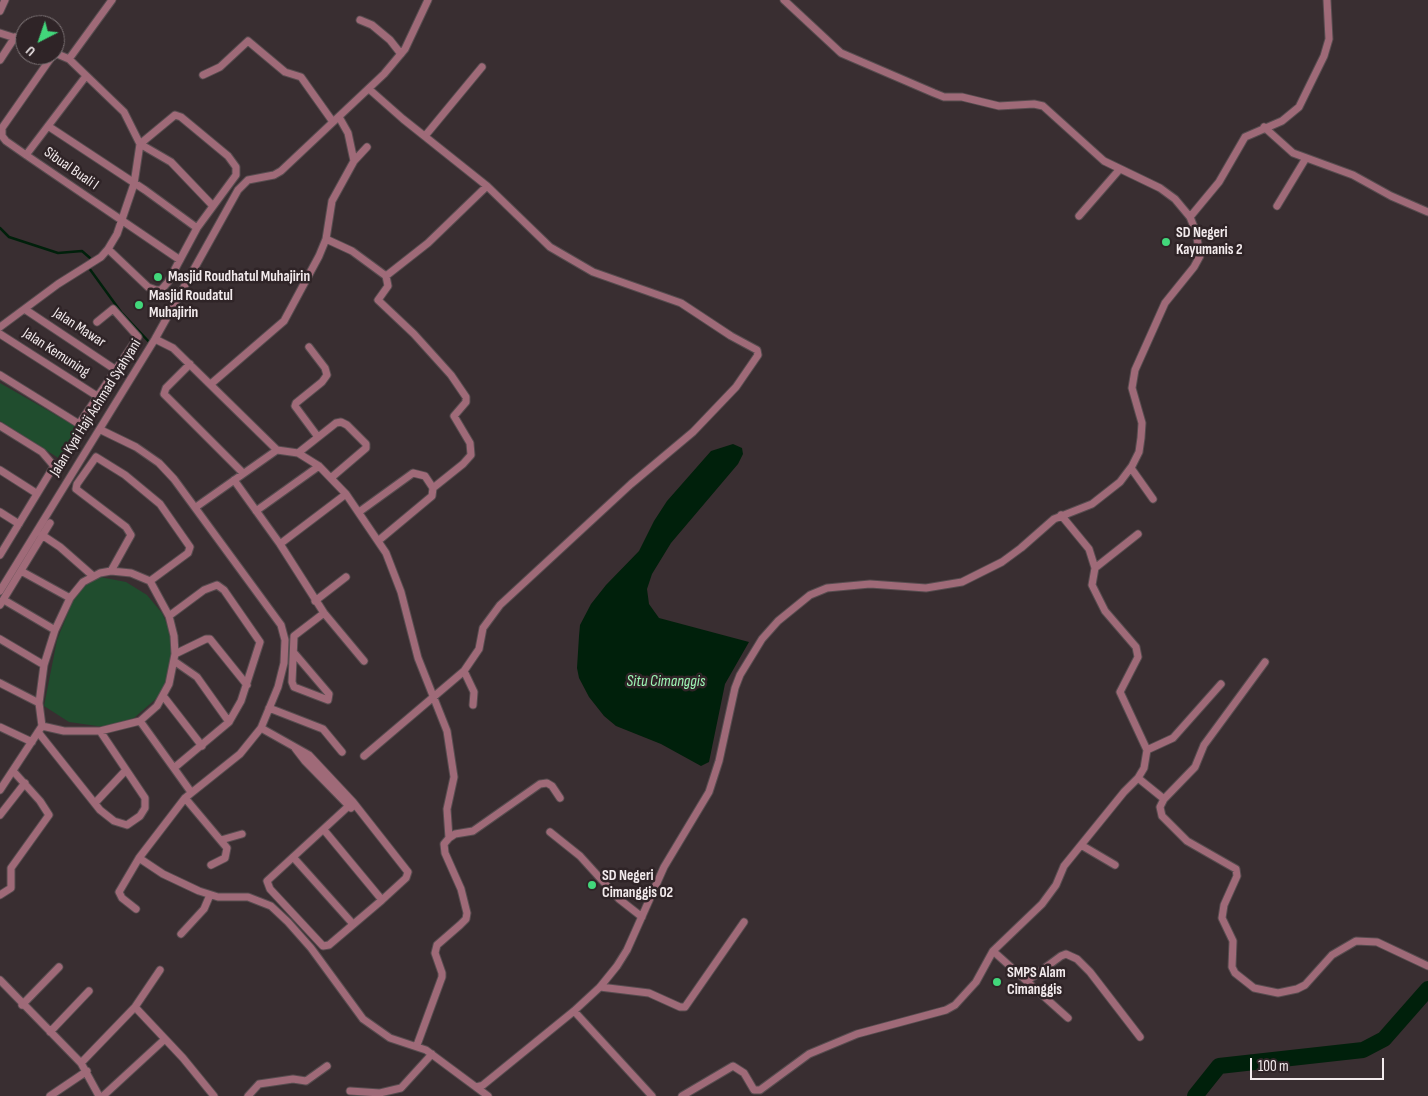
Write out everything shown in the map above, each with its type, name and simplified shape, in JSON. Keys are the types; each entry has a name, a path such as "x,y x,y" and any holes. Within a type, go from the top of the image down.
{"street":[{"path":"0,11 5,0"},
{"path":"69,59 112,0"},
{"name":"Jalan Kyai Haji Achmad Syahyani","path":"0,591 62,488 101,430 155,339 238,190 248,180 274,175 281,171 369,89 401,54 428,0"},
{"path":"476,1087 482,1085 574,1011 600,986 628,950 664,866 705,799 713,781 735,688 740,675 762,639 778,621 810,596 828,588 870,584 926,588 962,582 1002,562 1061,514 1092,504 1107,494 1130,468 1139,452 1142,423 1132,388 1132,379 1142,352 1165,303 1194,267 1200,256 1196,232 1190,217 1175,199 1160,188 1119,170 1090,151 1043,106 1034,104 999,106 962,98 944,97 934,93 841,53 784,0"},
{"path":"1190,217 1219,182 1245,137 1292,115 1308,93 1324,56 1329,39 1327,0"},
{"path":"360,20 372,25 390,40 401,54"},
{"path":"0,33 15,37 0,60"},
{"path":"203,75 220,68 248,41 285,72 301,77 348,133 354,161"},
{"path":"65,58 69,59 124,112 140,144 170,162 213,206"},
{"name":"Sibual Buali I","path":"46,65 2,128 2,136 26,155 180,260"},
{"path":"425,136 482,67"},
{"path":"26,155 86,76"},
{"path":"364,756 464,671 479,649 483,628 500,605 631,484 693,432 736,387 758,355 757,350 731,336 681,303 593,272 550,247 486,186 369,89"},
{"path":"0,327 108,249 117,234 134,184 140,144 175,116 181,117 209,140 228,156 236,167 236,175 197,228 168,282 161,290 148,287 108,249"},
{"path":"48,126 166,204 197,228"},
{"path":"1264,127 1293,153 1353,175 1391,196 1428,212"},
{"path":"212,384 284,321 300,296 326,239 332,200 354,161 367,147"},
{"path":"1277,206 1306,158"},
{"path":"1079,216 1119,170"},
{"path":"386,276 428,243 486,186"},
{"path":"326,239 352,251 386,276 388,286 378,298 378,301 414,334 451,375 466,397 466,402 454,416 470,443 471,455 433,490 430,498 378,541"},
{"path":"0,375 79,424 138,337 113,309 97,322"},
{"name":"Jalan Mawar","path":"26,310 116,370"},
{"name":"Jalan Kemuning","path":"0,334 98,396"},
{"path":"155,339 173,348 212,384 277,450"},
{"path":"309,347 325,368 327,375 322,382 298,400 296,406 318,437"},
{"path":"190,364 166,388 164,394 243,473"},
{"path":"298,452 341,422 348,424 366,444 366,448 332,477"},
{"path":"0,426 42,452 54,466 0,555"},
{"path":"101,430 136,447 159,463 196,507 281,625 285,640 284,663 261,728 240,754 188,795 139,858 119,892 122,898 136,909"},
{"path":"196,507 277,450 298,452 332,477 346,494 378,541 395,574 418,658 447,731 454,777 446,818 449,838"},
{"path":"111,571 132,535 126,528 76,489 77,484 96,457 125,475 160,504 190,547 188,553 150,581"},
{"path":"256,511 319,466"},
{"path":"1130,468 1153,499"},
{"path":"0,470 36,493"},
{"path":"359,512 413,473 425,476 433,490"},
{"path":"234,480 280,544 324,613 364,661"},
{"path":"280,544 346,494"},
{"path":"0,512 19,524"},
{"path":"682,1096 733,1066 744,1073 754,1090 760,1090 809,1054 857,1034 946,1010 963,997 976,982 993,951 1042,904 1056,885 1064,866 1138,778 1144,768 1147,750 1120,692 1138,657 1136,648 1110,617 1096,595 1092,585 1095,568 1090,549 1061,514"},
{"path":"50,523 2,603 55,630"},
{"path":"1095,568 1138,534"},
{"path":"42,535 60,547 93,576"},
{"path":"21,571 70,598"},
{"path":"0,790 3,780 14,772 40,729 39,703 44,665 55,630 70,598 83,582 93,576 111,571 139,575 150,581 169,616 174,636 175,658 164,697 140,721 100,731 40,729"},
{"path":"316,601 346,577"},
{"path":"169,616 211,586 217,586 224,590 260,642 247,685 229,722 174,768"},
{"path":"294,654 329,694 328,700 294,687 292,682 294,636 324,613"},
{"path":"0,639 44,665"},
{"path":"175,658 206,639 210,639 247,685"},
{"path":"175,658 197,677 229,722"},
{"path":"1265,662 1204,745 1192,771 1164,799 1160,807 1162,816 1187,840 1236,869 1237,876 1224,905 1222,918 1233,941 1232,967 1236,973 1254,988 1278,993 1305,985 1332,955 1356,941 1377,942 1425,964"},
{"path":"284,663 293,666"},
{"path":"464,671 474,692 473,705"},
{"path":"0,683 39,703"},
{"path":"1147,750 1173,738 1220,684"},
{"path":"164,697 202,746"},
{"path":"269,708 323,729 342,752"},
{"path":"140,721 174,768 188,795 227,848 225,858 211,866"},
{"path":"0,727 32,742"},
{"path":"261,728 294,746 305,761 358,810 408,872 406,878 382,900 329,945 323,946 268,886 267,881 351,805"},
{"path":"40,729 106,816 120,824 127,825 140,816 145,808 145,798 100,731"},
{"path":"95,803 126,770"},
{"path":"0,895 11,888 11,868 19,854 48,818 45,807 14,772"},
{"path":"1138,778 1164,799"},
{"path":"0,815 24,783"},
{"path":"416,1045 442,977 436,953 437,945 466,919 467,913 461,889 445,853 444,844 449,838 473,832 540,784 552,786 560,798"},
{"path":"324,830 382,900"},
{"path":"550,832 580,856 619,899 642,917"},
{"path":"221,840 242,834"},
{"path":"1081,845 1115,865"},
{"path":"293,857 353,924"},
{"path":"139,858 176,881 210,895 248,897 271,906 311,948 363,1019 390,1038 416,1045 432,1054 488,1096"},
{"path":"181,934 204,909 210,895"},
{"path":"600,986 649,993 680,1007 685,1007 744,922"},
{"path":"993,951 1068,1018"},
{"path":"1027,982 1061,956 1066,954 1077,959 1090,972 1140,1037"},
{"path":"22,1005 59,967"},
{"path":"81,1063 135,1007 160,970"},
{"path":"0,980 22,1005 81,1063 99,1096"},
{"path":"50,1032 89,991"},
{"path":"135,1007 214,1096"},
{"path":"574,1011 652,1096"},
{"path":"103,1096 165,1039"},
{"path":"350,1091 380,1093 401,1088 432,1054"},
{"path":"248,1096 260,1084 293,1079 306,1081 326,1066"},
{"path":"50,1096 87,1071"}],"shaded area":[{"path":"0,383 77,427 60,459 0,421"},
{"path":"95,576 126,582 147,595 162,613 169,628 173,659 167,682 158,697 134,718 104,727 69,722 44,706 57,640 76,593"}],"water":[{"name":"Situ Cimanggis","path":"733,444 742,448 743,454 738,464 671,543 652,574 647,589 649,604 659,618 749,642 725,684 709,762 701,766 661,744 616,726 604,716 589,697 579,678 577,668 580,625 591,604 606,585 639,551 654,521 667,501 711,451"}],"waterway":[{"path":"0,228 9,237 58,253 82,251 90,258"},
{"path":"89,268 121,312 151,344"},
{"path":"1195,1096 1219,1066 1363,1050 1384,1039 1428,989"}],"place":[{"name":"SD Negeri Kayumanis 2","path":"1166,242"},
{"name":"Masjid Roudhatul Muhajirin","path":"158,277"},
{"name":"Masjid Roudatul Muhajirin","path":"139,305"},
{"name":"SD Negeri Cimanggis 02","path":"592,885"},
{"name":"SMPS Alam Cimanggis","path":"997,982"}]}
